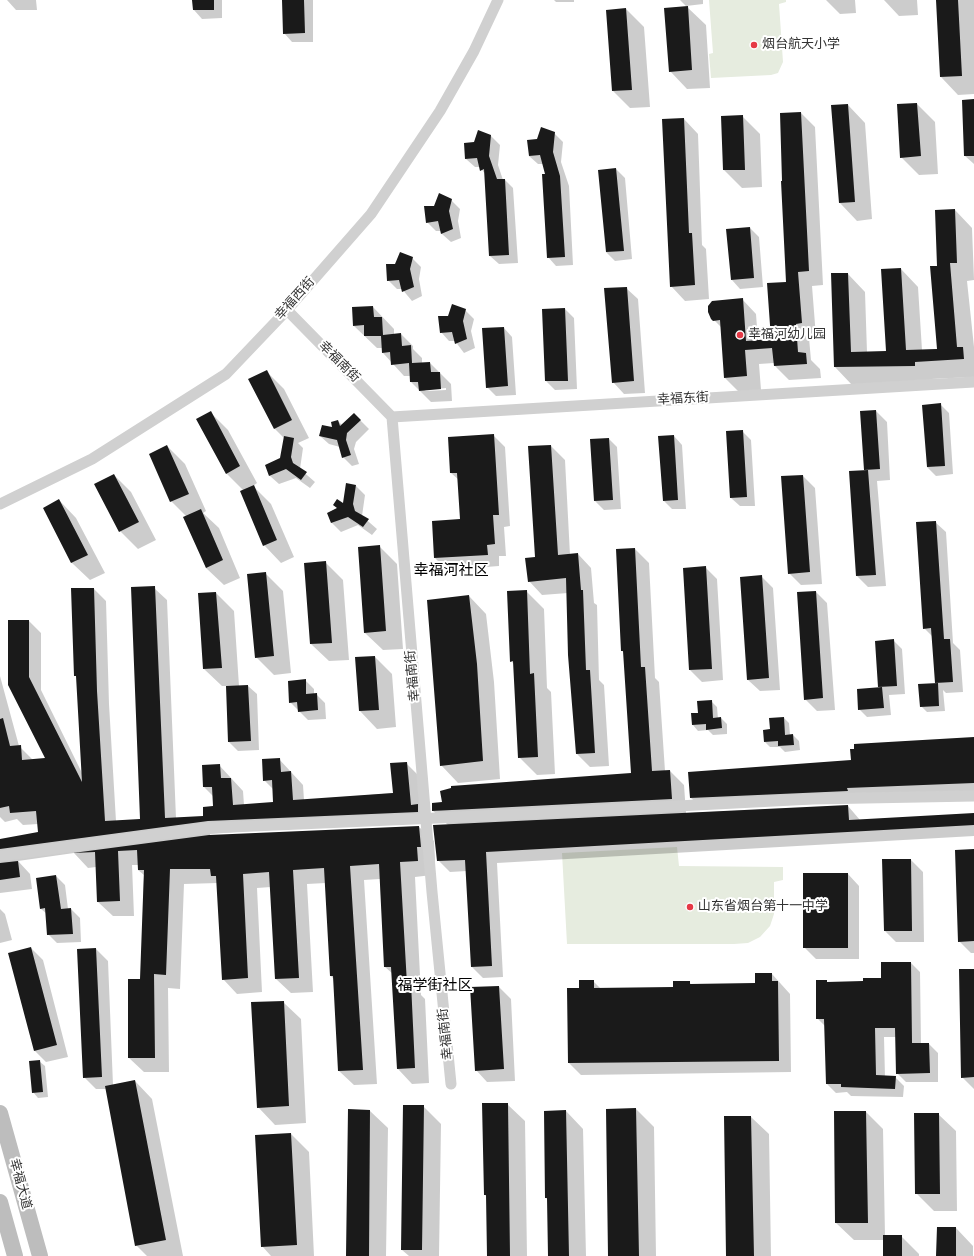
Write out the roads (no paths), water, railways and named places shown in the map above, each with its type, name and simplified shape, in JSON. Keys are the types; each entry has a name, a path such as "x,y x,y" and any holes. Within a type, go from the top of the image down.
{"main road":[{"name":"幸福大道","path":"0,1113 40,1256"},
{"name":"幸福大道","path":"0,1202 15,1256"}],"street":[{"name":"幸福西街","path":"0,504 92,459 226,374 287,310 371,214 440,111 474,51 498,0"},
{"name":"幸福南街","path":"287,310 392,417 429,861 451,1084"},
{"name":"幸福东街","path":"392,417 974,382"},
{"path":"0,856 208,828 505,815 812,799 974,796"}],"place":[{"name":"烟台航天小学","path":"754,45"},
{"name":"幸福河幼儿园","path":"740,335"},
{"name":"山东省烟台第十一中学","path":"690,907"}],"district":[{"name":"幸福河社区","path":"451,571"},
{"name":"福学街社区","path":"435,986"}]}
